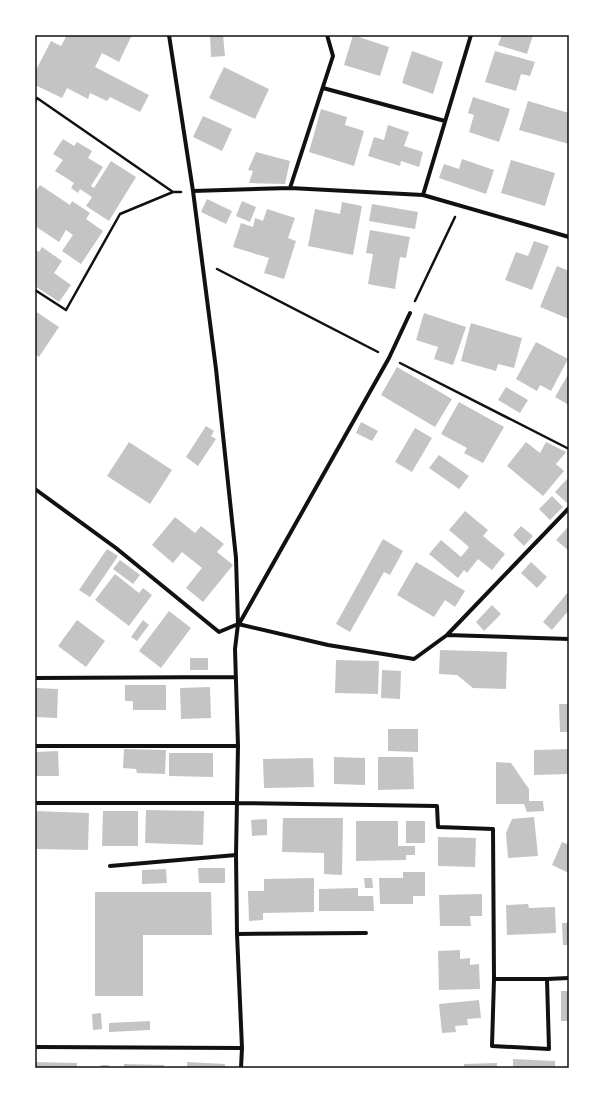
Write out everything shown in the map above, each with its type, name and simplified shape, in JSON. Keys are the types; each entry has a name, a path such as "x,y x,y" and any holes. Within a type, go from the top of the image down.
{"street":[{"path":"169,35 193,191 216,368 236,558 238,624 235,649 238,746 236,855 237,934 242,1048 241,1068"},
{"path":"290,188 333,56 327,35"},
{"path":"423,195 471,35"},
{"path":"323,88 445,121"},
{"path":"193,191 290,188 423,195 569,237"},
{"path":"238,624 389,358 410,313"},
{"path":"35,489 116,548 219,632 238,624 328,644 414,659 446,635 569,508"},
{"path":"446,635 569,639"},
{"path":"35,678 235,677"},
{"path":"35,746 238,746"},
{"path":"35,803 236,803 437,806 438,827 493,829 494,979 492,1046 549,1049 547,979"},
{"path":"110,866 236,855"},
{"path":"237,934 366,933"},
{"path":"494,979 569,978"},
{"path":"35,1047 242,1048"}],"path":[{"path":"35,102 37,98 173,192"},
{"path":"35,290 66,310 120,214 173,192 193,191"},
{"path":"410,313 461,206"},
{"path":"202,262 569,449"}],"building":[{"path":"67,35 132,35 119,62 102,53 95,67 149,95 140,112 110,97 107,101 90,93 88,99 67,88 62,98 35,85 35,72 51,41 61,46"},
{"path":"210,35 223,35 225,56 211,57"},
{"path":"353,35 389,47 380,76 344,65"},
{"path":"502,35 533,35 527,54 498,45"},
{"path":"412,51 443,62 433,94 402,83"},
{"path":"495,51 535,62 530,76 521,74 516,91 485,82"},
{"path":"224,67 269,89 255,119 209,98"},
{"path":"473,97 510,109 499,142 469,132 474,115 468,113"},
{"path":"528,101 569,113 569,144 519,130"},
{"path":"321,109 347,117 345,125 364,131 354,166 309,152"},
{"path":"203,116 232,129 222,151 193,137"},
{"path":"388,125 409,132 404,146 423,152 419,167 401,161 400,166 368,156 374,137 384,140"},
{"path":"63,139 74,146 77,142 92,151 88,158 103,167 91,186 94,188 111,161 136,177 109,221 86,206 92,197 80,189 78,193 71,188 74,183 55,171 63,160 53,154"},
{"path":"256,152 290,161 285,184 249,183 253,171 248,170"},
{"path":"462,159 494,170 486,194 439,178 444,164 459,169"},
{"path":"511,160 555,173 545,206 501,193"},
{"path":"40,185 70,205 72,201 90,213 86,219 103,231 81,264 62,251 73,235 66,230 59,242 35,226 35,192"},
{"path":"207,199 232,211 226,224 201,212"},
{"path":"242,201 256,207 250,222 236,216"},
{"path":"342,202 362,206 353,255 308,246 315,209 340,214"},
{"path":"372,204 418,212 415,229 369,221"},
{"path":"267,209 295,218 288,238 296,241 284,279 264,273 269,258 233,247 241,223 253,227 255,218 263,221"},
{"path":"370,230 410,237 406,258 400,257 395,289 368,284 373,254 366,253"},
{"path":"534,241 549,246 532,290 505,280 516,252 528,256"},
{"path":"42,247 62,261 54,273 71,285 59,302 35,286 35,249 39,252"},
{"path":"557,266 569,271 569,319 540,307"},
{"path":"35,311 59,327 39,357 35,354"},
{"path":"424,313 466,327 453,365 434,359 438,347 416,340"},
{"path":"471,323 522,338 514,368 498,364 496,371 461,361"},
{"path":"536,342 568,359 551,391 540,385 537,391 516,379"},
{"path":"397,367 452,399 435,427 381,395"},
{"path":"569,373 569,405 555,397"},
{"path":"506,387 528,400 520,413 498,400"},
{"path":"459,402 504,427 483,463 464,453 467,448 441,434"},
{"path":"361,422 378,431 372,441 356,433"},
{"path":"206,426 214,431 211,436 216,439 198,466 186,457"},
{"path":"415,428 432,438 412,472 395,462"},
{"path":"129,442 172,470 150,504 107,476"},
{"path":"526,442 540,453 546,442 566,452 556,464 564,471 543,496 507,466"},
{"path":"439,455 469,476 459,489 429,468"},
{"path":"567,479 569,481 569,501 567,503 555,492"},
{"path":"552,496 563,507 550,520 539,509"},
{"path":"465,511 488,530 483,536 505,554 492,570 478,559 467,573 464,570 458,578 429,554 441,540 461,557 469,547 449,530"},
{"path":"175,517 195,533 201,526 224,544 217,552 233,565 203,602 186,588 202,568 182,552 173,563 152,545"},
{"path":"521,526 533,536 524,546 513,535"},
{"path":"569,526 569,551 556,540"},
{"path":"383,539 403,551 390,575 384,572 350,632 336,624"},
{"path":"107,549 118,556 90,597 79,590"},
{"path":"120,560 140,575 133,584 113,569"},
{"path":"416,562 465,591 455,607 445,600 434,617 397,595"},
{"path":"531,562 547,577 537,588 521,573"},
{"path":"115,574 139,593 143,588 152,595 129,626 95,600"},
{"path":"569,591 569,610 552,630 543,622"},
{"path":"492,605 501,614 484,631 476,622"},
{"path":"169,611 191,628 161,668 139,651"},
{"path":"77,620 105,641 86,667 58,646"},
{"path":"143,620 149,625 137,641 131,637"},
{"path":"440,650 507,652 506,689 473,688 457,675 439,674"},
{"path":"190,658 208,658 208,670 190,670"},
{"path":"336,660 379,661 378,694 335,693"},
{"path":"382,670 401,671 400,699 381,698"},
{"path":"125,685 166,685 166,710 133,710 133,701 125,701"},
{"path":"210,687 211,718 181,719 180,688"},
{"path":"35,688 58,689 57,718 35,717"},
{"path":"559,704 569,704 569,732 560,732"},
{"path":"388,729 418,729 418,752 388,751"},
{"path":"124,749 166,750 165,774 137,773 136,769 123,768"},
{"path":"569,749 569,774 534,775 534,750"},
{"path":"58,751 59,776 35,776 35,752"},
{"path":"169,753 213,753 213,777 169,776"},
{"path":"334,757 365,758 365,785 334,784"},
{"path":"378,757 413,757 414,789 378,790"},
{"path":"313,758 314,787 264,788 263,759"},
{"path":"496,762 511,763 529,789 529,801 543,801 544,811 527,812 524,804 496,804"},
{"path":"146,810 204,811 203,845 145,843"},
{"path":"35,811 89,813 88,850 35,849"},
{"path":"103,811 138,811 138,846 102,846"},
{"path":"534,817 538,856 508,858 506,833 512,819"},
{"path":"283,818 343,818 342,875 324,874 324,853 282,852"},
{"path":"267,819 267,835 252,836 251,820"},
{"path":"356,821 398,821 398,846 415,846 415,855 406,855 406,860 356,861"},
{"path":"406,821 425,821 425,843 406,843"},
{"path":"438,837 476,838 475,867 438,866"},
{"path":"562,842 569,845 569,873 552,865"},
{"path":"198,868 225,868 225,883 199,883"},
{"path":"166,869 167,883 142,884 142,870"},
{"path":"403,872 425,872 425,896 413,896 413,904 380,904 379,878 403,878"},
{"path":"314,878 314,912 263,913 263,920 249,921 248,891 264,891 264,879"},
{"path":"364,878 372,878 373,888 365,888"},
{"path":"358,888 358,896 373,896 374,911 319,911 319,889"},
{"path":"95,892 211,892 212,935 143,935 143,996 95,996"},
{"path":"482,894 482,916 470,916 471,926 440,926 439,895"},
{"path":"528,904 529,908 555,907 556,933 507,935 506,905"},
{"path":"562,923 569,923 569,945 563,945"},
{"path":"460,950 460,959 470,958 470,965 479,964 480,989 439,990 438,951"},
{"path":"561,991 569,991 569,1021 561,1021"},
{"path":"479,1000 481,1018 467,1019 468,1025 455,1026 456,1032 442,1033 439,1004"},
{"path":"101,1013 102,1029 93,1030 92,1014"},
{"path":"150,1021 150,1030 109,1032 109,1023"},
{"path":"513,1059 555,1061 555,1068 513,1068"},
{"path":"35,1062 77,1063 77,1068 35,1068"},
{"path":"187,1062 225,1064 225,1068 187,1068"},
{"path":"497,1063 497,1068 464,1068 464,1064"},
{"path":"124,1064 164,1065 164,1068 124,1068"},
{"path":"101,1065 109,1065 109,1068 100,1068"}]}
